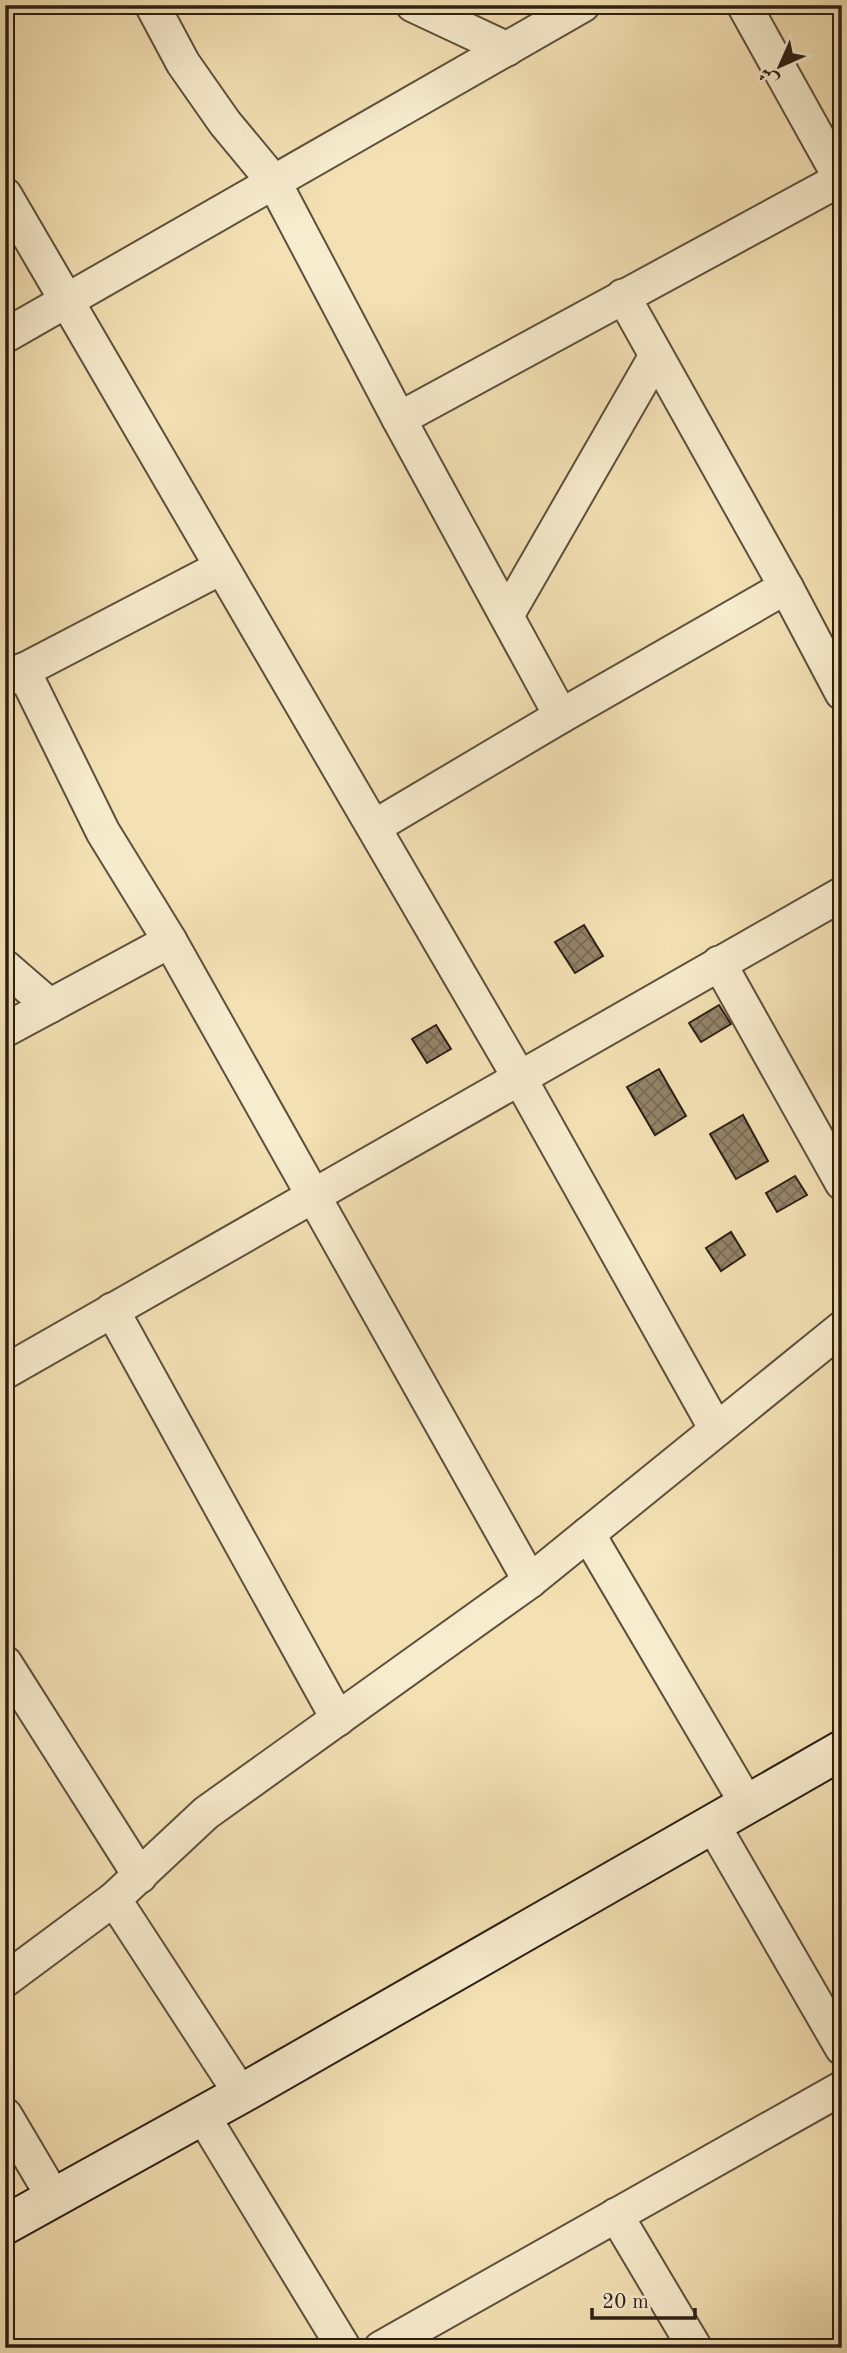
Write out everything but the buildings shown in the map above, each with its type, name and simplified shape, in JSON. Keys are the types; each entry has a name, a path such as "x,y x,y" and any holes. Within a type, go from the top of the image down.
{"street":[{"path":"152,5 184,63 225,123 274,182 398,419 561,716"},
{"path":"413,5 507,49"},
{"path":"5,336 583,5"},
{"path":"398,419 841,180 744,5"},
{"path":"5,195 519,1077 716,1429"},
{"path":"623,296 786,587 842,693"},
{"path":"507,615 656,356"},
{"path":"220,568 14,675 103,832 170,941 530,1581"},
{"path":"374,827 786,587"},
{"path":"5,1372 842,894"},
{"path":"5,1030 170,941"},
{"path":"719,963 842,1183"},
{"path":"5,967 50,1006"},
{"path":"112,1310 338,1719"},
{"path":"5,1980 114,1899 206,1813 530,1581 842,1328"},
{"path":"588,1534 747,1804"},
{"path":"5,1663 140,1876"},
{"path":"5,2225 203,2116 842,1750"},
{"path":"713,1825 842,2048"},
{"path":"114,1899 241,2094"},
{"path":"381,2348 842,2088"},
{"path":"5,2115 54,2198"},
{"path":"203,2116 344,2348"},
{"path":"617,2215 695,2348"}]}
